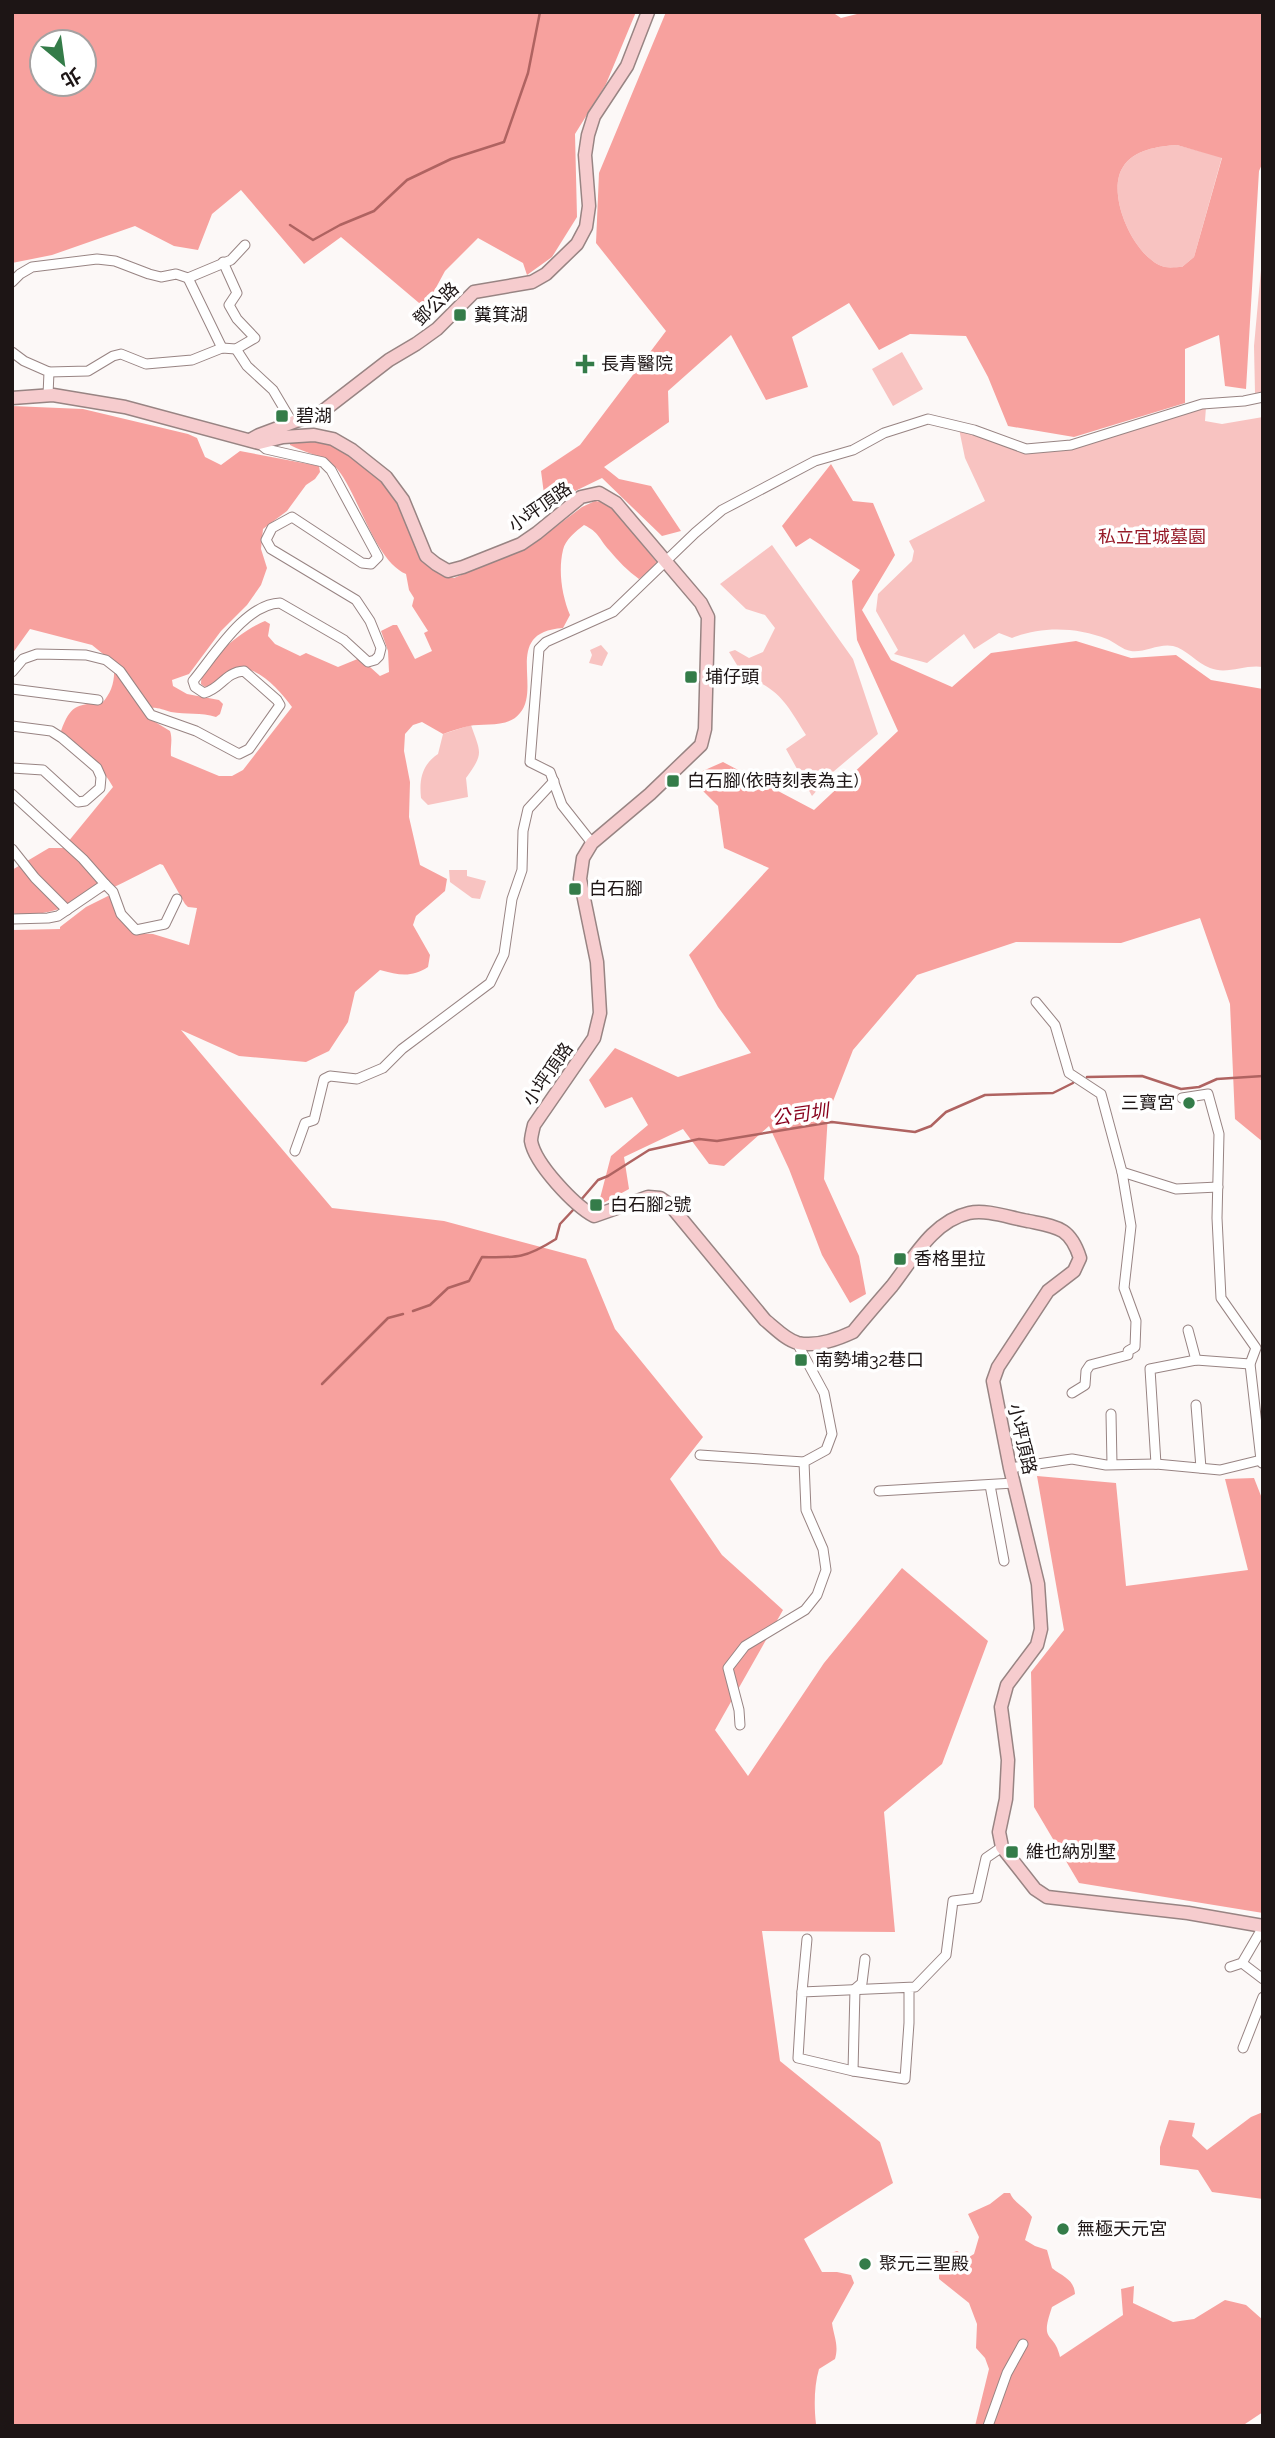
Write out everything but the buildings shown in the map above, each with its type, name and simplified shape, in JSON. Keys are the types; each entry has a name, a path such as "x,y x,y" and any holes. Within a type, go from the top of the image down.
{"street":[{"name":"鄧公路","path":"254,442 259,435 323,411 389,360 437,329 474,292 532,282 546,274 578,244 586,227 589,206 585,155 588,135 594,116 627,66 648,12"},
{"path":"12,282 32,267 97,259 116,261 162,277 176,274 188,278 231,260 245,245"},
{"path":"12,352 49,372 88,371 121,354 146,364 192,359 222,348 236,349 255,338 237,319 229,305 237,293 223,262"},
{"path":"188,278 222,348"},
{"path":"236,349 247,366 273,390 292,422"},
{"path":"48,396 49,372"},
{"name":"小坪頂路","path":"12,398 48,396 125,407 254,442 314,435 333,439 352,450 386,477 404,500 426,556 448,571 521,544 581,497 599,493 616,503 701,603 708,617 705,729 701,745 650,794 592,843 583,858 580,879 597,961 600,1013 594,1038 534,1125 531,1141 556,1183 582,1209 594,1216 648,1197 660,1198 670,1205 765,1320 797,1343 838,1339 853,1332 933,1233 952,1219 970,1213 987,1213 1056,1227 1069,1233 1080,1258 1074,1271 1048,1291 998,1367 993,1381 1010,1468 1038,1584 1041,1629 1037,1645 1007,1685 1001,1707 1008,1760 1006,1799 999,1832 1002,1847"},
{"path":"592,843 562,805 550,772 530,762 536,657 539,649 546,642 613,612 722,510 815,461 853,450 884,433 928,419 974,430 1026,449 1071,445 1202,404 1263,397"},
{"path":"12,672 23,659 37,654 86,655 106,660 120,671 151,715 195,731 239,754 249,749 280,705 277,700 244,671 235,671 214,691 204,693 195,687 193,681 249,614 280,603 344,640 368,662 375,660 381,648 370,621 356,600 271,549 266,540 272,528 292,517 362,563 371,564 378,557 331,470 323,462 266,449 254,442"},
{"path":"12,689 98,700"},
{"path":"12,726 51,731 62,738 97,768 101,777 100,788 85,801 78,802 43,771 12,768"},
{"path":"295,1151 305,1123 314,1119 324,1079 330,1076 357,1079 383,1068 402,1049 490,984 504,954 512,899 522,870 523,831 528,809 554,781"},
{"path":"12,794 83,859 113,892 121,914 136,930 165,924 177,899"},
{"path":"12,849 35,878 67,910"},
{"path":"12,919 48,918 67,910 105,884"},
{"path":"1036,1002 1055,1025 1069,1073 1101,1094 1122,1172 1131,1226 1124,1289 1136,1321 1135,1347 1128,1351 1128,1355 1090,1365 1086,1371 1085,1385 1072,1393"},
{"path":"1010,1468 1072,1459 1220,1470 1262,1462 1250,1364 1256,1348 1221,1298 1217,1218 1219,1134 1208,1094 1182,1098"},
{"path":"1122,1172 1176,1189 1218,1187"},
{"path":"1188,1330 1196,1360"},
{"path":"700,1455 804,1462 827,1450 832,1434 824,1393 797,1343"},
{"path":"1156,1464 1150,1369 1196,1360 1250,1364"},
{"path":"1196,1405 1201,1468"},
{"path":"1111,1413 1112,1464"},
{"path":"740,1725 739,1710 728,1668 745,1646 804,1610 817,1595 826,1570 823,1549 806,1510 804,1462"},
{"path":"879,1491 1014,1483"},
{"path":"990,1485 1004,1561"},
{"path":"802,1992 915,1987 946,1955 953,1901 977,1898 986,1857 1002,1847 1035,1889 1048,1897 1188,1913 1263,1927 1242,1963 1230,1967"},
{"path":"807,1939 799,2058 853,2071 905,2079 909,1989"},
{"path":"853,2071 855,1989 862,1983 864,1959"},
{"path":"1242,1963 1263,1979"},
{"path":"1243,2048 1263,1997"},
{"path":"988,2426 1007,2373 1024,2344"}],"green space":[{"path":"1177,145 1222,157 1194,257 1182,267 1167,267 1154,262 1134,239 1120,209 1118,179 1127,161 1133,157 1155,148"},
{"path":"1263,248 1263,392 1255,393 1254,346"},
{"path":"902,352 923,389 893,406 872,369"},
{"name":"私立宜城墓園","path":"1206,407 1205,421 1222,424 1263,417 1263,667 1216,670 1173,646 1131,651 1095,635 1059,629 1035,631 1012,638 999,633 974,649 964,634 927,663 894,654 898,650 876,611 878,594 912,561 914,551 909,541 985,501 965,458 959,429 1025,444 1070,447"},
{"path":"772,545 853,659 878,734 833,772 812,796 786,749 806,735 779,696 754,680 748,683 729,652 735,650 749,658 763,652 775,628 765,615 746,609 720,584"},
{"path":"601,645 608,653 602,666 589,663 592,655 590,650"},
{"path":"471,725 479,753 466,778 468,797 428,805 421,798 421,779 428,763 438,754 443,734"},
{"path":"449,870 467,870 467,876 486,881 480,899 472,898 450,882"}],"shaded area":[{"path":"12,12 636,12 606,84 575,134 577,217 552,257 527,275 523,263 478,238 445,271 425,308 341,237 304,264 241,190 212,214 198,250 174,246 135,226 52,255 12,263"},
{"path":"666,12 832,12 841,18 865,12 1263,12 1263,162 1259,171 1246,389 1225,386 1219,335 1185,349 1185,403 1074,437 1008,426 988,377 966,336 910,334 879,350 849,303 792,337 808,387 766,400 731,335 668,391 669,422 604,467 619,479 651,486 681,531 662,536 602,478 569,494 544,494 541,471 580,445 666,331 596,243 599,173","holes":["1177,145 1222,158 1194,257 1182,267 1165,267 1154,262 1134,239 1120,209 1118,179 1123,167 1140,153"]},
{"path":"12,406 83,409 188,434 197,438 205,457 221,465 240,451 319,466 320,472 306,485 287,511 263,529 261,549 267,568 261,585 247,605 221,631 189,674 172,680 173,686 187,694 219,700 223,704 220,714 216,717 149,708 147,717 170,731 171,756 219,776 232,776 243,770 292,707 264,677 246,669 228,672 208,687 201,684 203,675 216,656 236,638 257,625 265,621 270,624 268,636 275,644 300,656 306,653 338,667 360,658 380,676 389,672 388,651 381,631 393,625 397,625 415,659 432,651 424,633 428,631 412,606 414,598 409,590 406,574 385,556 346,481 333,465 290,445 290,442 311,440 332,444 370,470 400,505 423,559 441,574 454,578 529,547 582,507 595,501 604,502 617,513 658,564 639,579 620,562 596,533 584,525 574,533 563,550 562,583 570,615 563,628 545,632 534,639 528,650 526,702 520,713 503,723 469,726 443,734 422,722 413,725 405,734 404,751 410,782 409,817 420,865 447,879 445,891 416,916 413,925 430,955 428,967 416,973 405,974 380,970 355,992 348,1022 329,1051 306,1062 239,1056 181,1030 332,1208 444,1221 586,1259 615,1329 703,1437 670,1479 722,1555 783,1610 715,1730 748,1776 824,1663 902,1568 988,1641 942,1764 884,1812 895,1932 762,1931 780,2061 880,2142 893,2183 804,2239 822,2272 851,2275 854,2283 832,2323 836,2345 835,2359 819,2369 815,2396 818,2426 12,2426 12,930 60,929 86,907 108,896 112,897 133,933 153,934 189,945 197,908 185,904 160,864 66,907 28,915 12,913 12,870 49,848 63,848 113,787 90,756 61,731 75,708 102,703 113,684 114,673 113,662 92,645 30,629 12,654"},
{"path":"831,464 853,501 873,503 895,555 862,610 891,660 952,687 991,653 1076,641 1131,658 1176,655 1211,680 1263,689 1263,1142 1235,1119 1230,1004 1200,918 1121,943 1016,942 917,975 853,1050 828,1114 824,1179 859,1256 866,1294 850,1303 822,1255 789,1169 769,1126 724,1166 709,1164 683,1129 624,1157 629,1189 598,1206 611,1156 648,1125 632,1097 605,1108 589,1080 615,1048 678,1077 751,1053 718,1007 689,955 769,868 724,848 718,806 689,777 723,762 814,810 898,731 857,640 852,581 860,570 810,538 796,547 782,526"},
{"path":"1037,1476 1116,1483 1126,1586 1248,1570 1225,1479 1254,1478 1263,1501 1263,1913 1079,1883 1034,1807 1031,1672 1064,1630"},
{"path":"1263,2112 1263,2199 1212,2192 1198,2170 1160,2165 1160,2147 1169,2120 1195,2123 1192,2136 1207,2150 1251,2117"},
{"path":"1004,2193 1010,2193 1032,2217 1025,2240 1047,2250 1052,2268 1073,2285 1075,2294 1052,2307 1048,2319 1047,2332 1060,2357 1123,2315 1121,2289 1134,2286 1133,2303 1173,2322 1194,2319 1225,2300 1246,2305 1263,2320 1263,2412 1242,2426 975,2426 989,2369 985,2358 976,2348 977,2324 969,2303 939,2279 939,2272 948,2264 947,2258 951,2253 957,2251 969,2257 974,2254 979,2237 968,2214 990,2204"}],"waterway":[{"path":"290,225 313,240 374,211 407,180 451,159 504,142 528,73 540,12"},
{"name":"公司圳","path":"1087,1077 1142,1076 1181,1089 1199,1087 1217,1079 1263,1076"},
{"name":"公司圳","path":"580,1201 598,1180 649,1150 699,1139 717,1141 832,1122 915,1132 931,1126 946,1112 985,1095 1053,1093 1073,1083"},
{"name":"公司圳","path":"413,1311 430,1305 448,1288 469,1281 482,1257 521,1255 537,1250 556,1239 560,1224 574,1209"},
{"name":"公司圳","path":"322,1384 388,1318 403,1314"}],"place":[{"name":"糞箕湖","path":"460,315"},
{"name":"長青醫院","path":"585,364"},
{"name":"碧湖","path":"282,416"},
{"name":"埔仔頭","path":"691,677"},
{"name":"白石腳(依時刻表為主)","path":"673,781"},
{"name":"白石腳","path":"575,889"},
{"name":"三寶宮","path":"1189,1103"},
{"name":"白石腳2號","path":"596,1205"},
{"name":"香格里拉","path":"900,1259"},
{"name":"南勢埔32巷口","path":"801,1360"},
{"name":"維也納別墅","path":"1012,1852"},
{"name":"無極天元宮","path":"1063,2229"},
{"name":"聚元三聖殿","path":"865,2264"}]}
